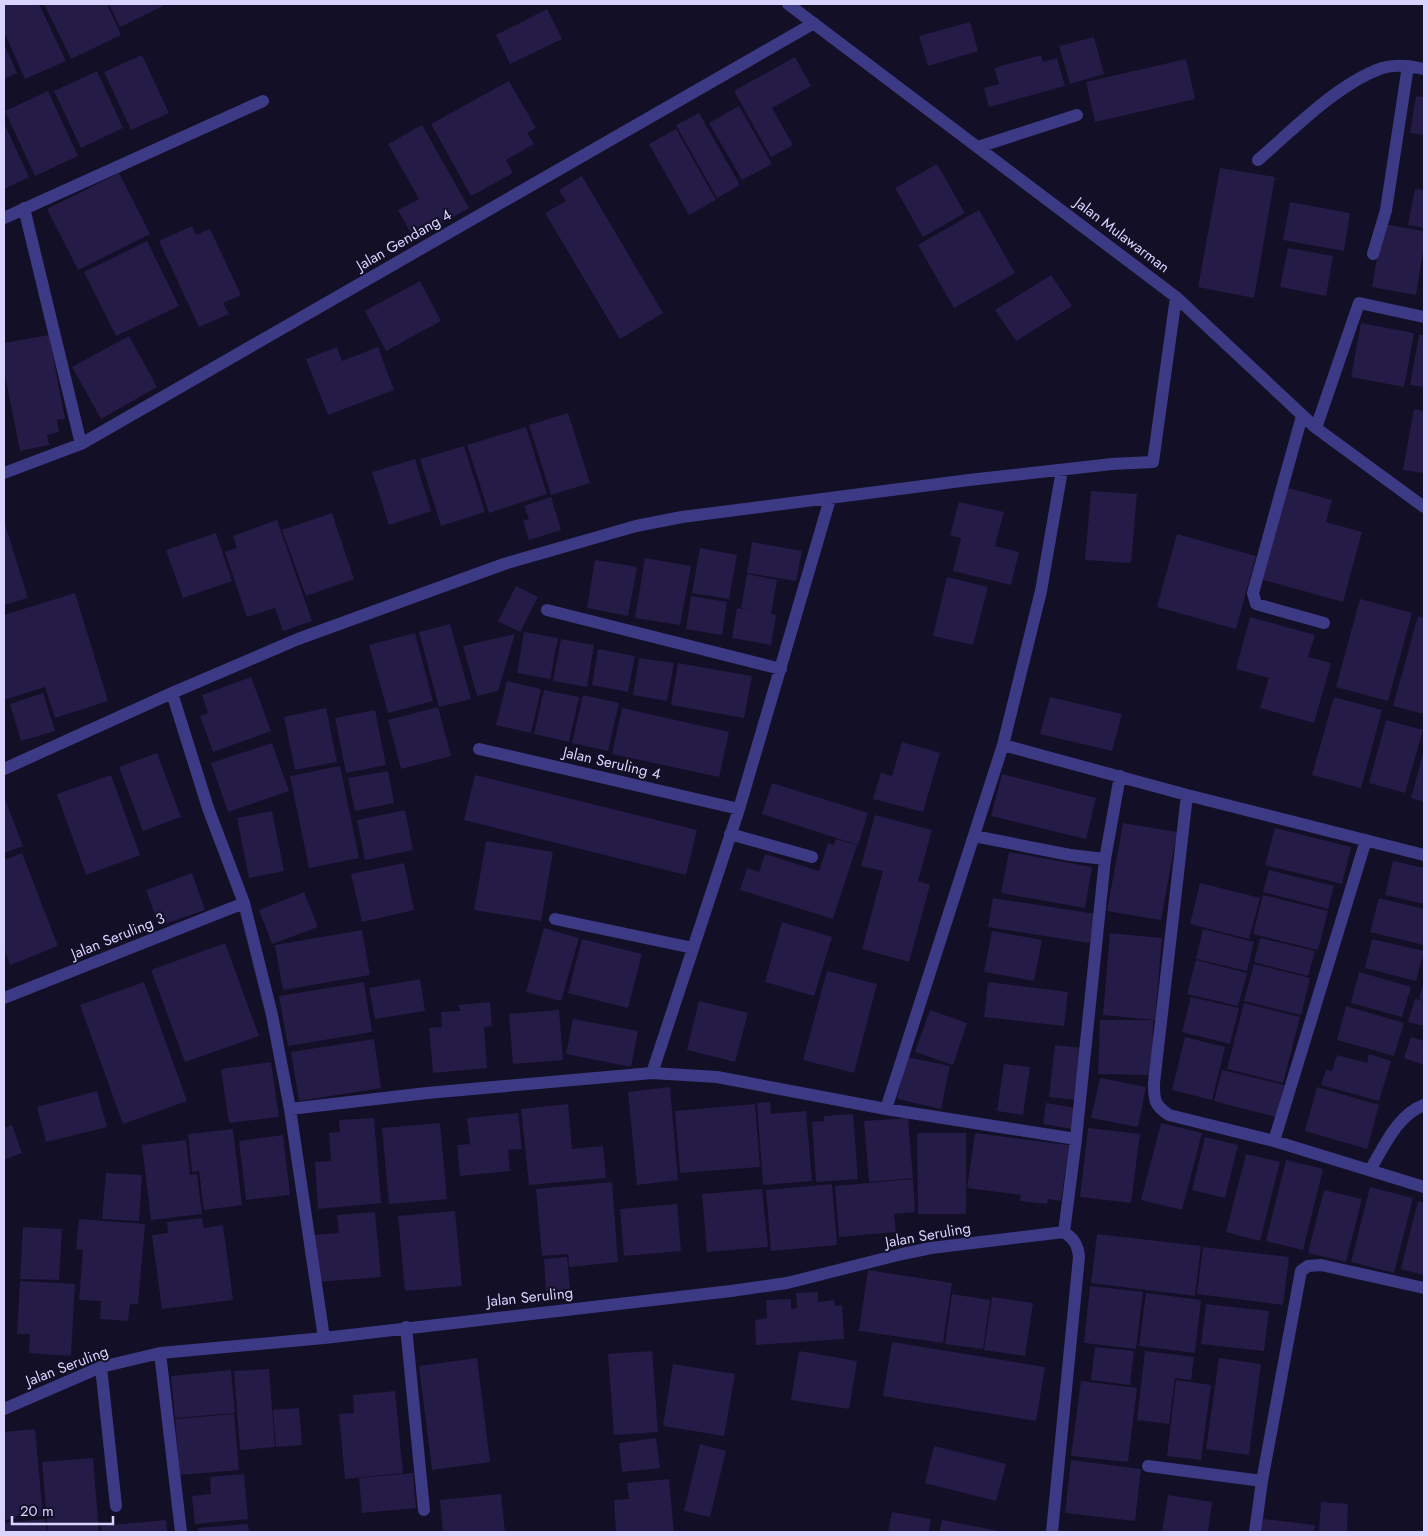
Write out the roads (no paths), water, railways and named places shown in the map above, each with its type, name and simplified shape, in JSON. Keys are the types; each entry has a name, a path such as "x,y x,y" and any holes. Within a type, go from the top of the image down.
{"street":[{"name":"Jalan Mulawarman","path":"788,4 1176,297 1316,428 1424,507"},
{"name":"Jalan Gendang 4","path":"4,473 81,444 814,23"},
{"path":"1373,254 1386,210 1408,66"},
{"path":"1258,160 1339,90 1383,68 1408,66 1424,69"},
{"path":"4,218 263,101"},
{"path":"978,147 1077,115"},
{"path":"24,208 81,444"},
{"path":"4,769 172,693 298,639 504,564 636,526 682,517 969,480 1112,464 1153,462 1176,297"},
{"path":"1316,428 1359,303 1424,317"},
{"path":"1302,416 1252,593 1256,604 1324,623"},
{"path":"886,1109 1003,745 1041,590 1062,470"},
{"path":"652,1073 739,809 830,499"},
{"path":"548,610 781,669"},
{"path":"172,693 208,808 244,903 272,1015 290,1109 324,1338"},
{"path":"1003,745 1424,855"},
{"name":"Jalan Seruling 4","path":"479,749 739,809"},
{"path":"1052,1532 1079,1256 1078,1247 1073,1238 1064,1232 1076,1139 1105,859 1120,776"},
{"path":"1187,794 1154,1083 1154,1099 1160,1109 1169,1115 1274,1141 1424,1187"},
{"path":"730,834 812,857"},
{"path":"974,836 1070,855 1105,859"},
{"path":"1274,1141 1366,840"},
{"name":"Jalan Seruling 3","path":"4,998 244,903"},
{"path":"555,918 693,948"},
{"path":"290,1109 427,1093 652,1073 717,1077 886,1109 1076,1139"},
{"path":"1370,1170 1399,1123 1415,1109 1424,1105"},
{"name":"Jalan Seruling","path":"4,1409 101,1367 160,1353 324,1338 406,1327 731,1291 788,1283 931,1248 1064,1232"},
{"path":"1255,1532 1262,1481 1301,1271 1308,1266 1321,1265 1424,1288"},
{"path":"406,1327 424,1510"},
{"path":"160,1353 181,1532"},
{"path":"101,1367 116,1506"},
{"path":"1148,1466 1262,1481"}]}
